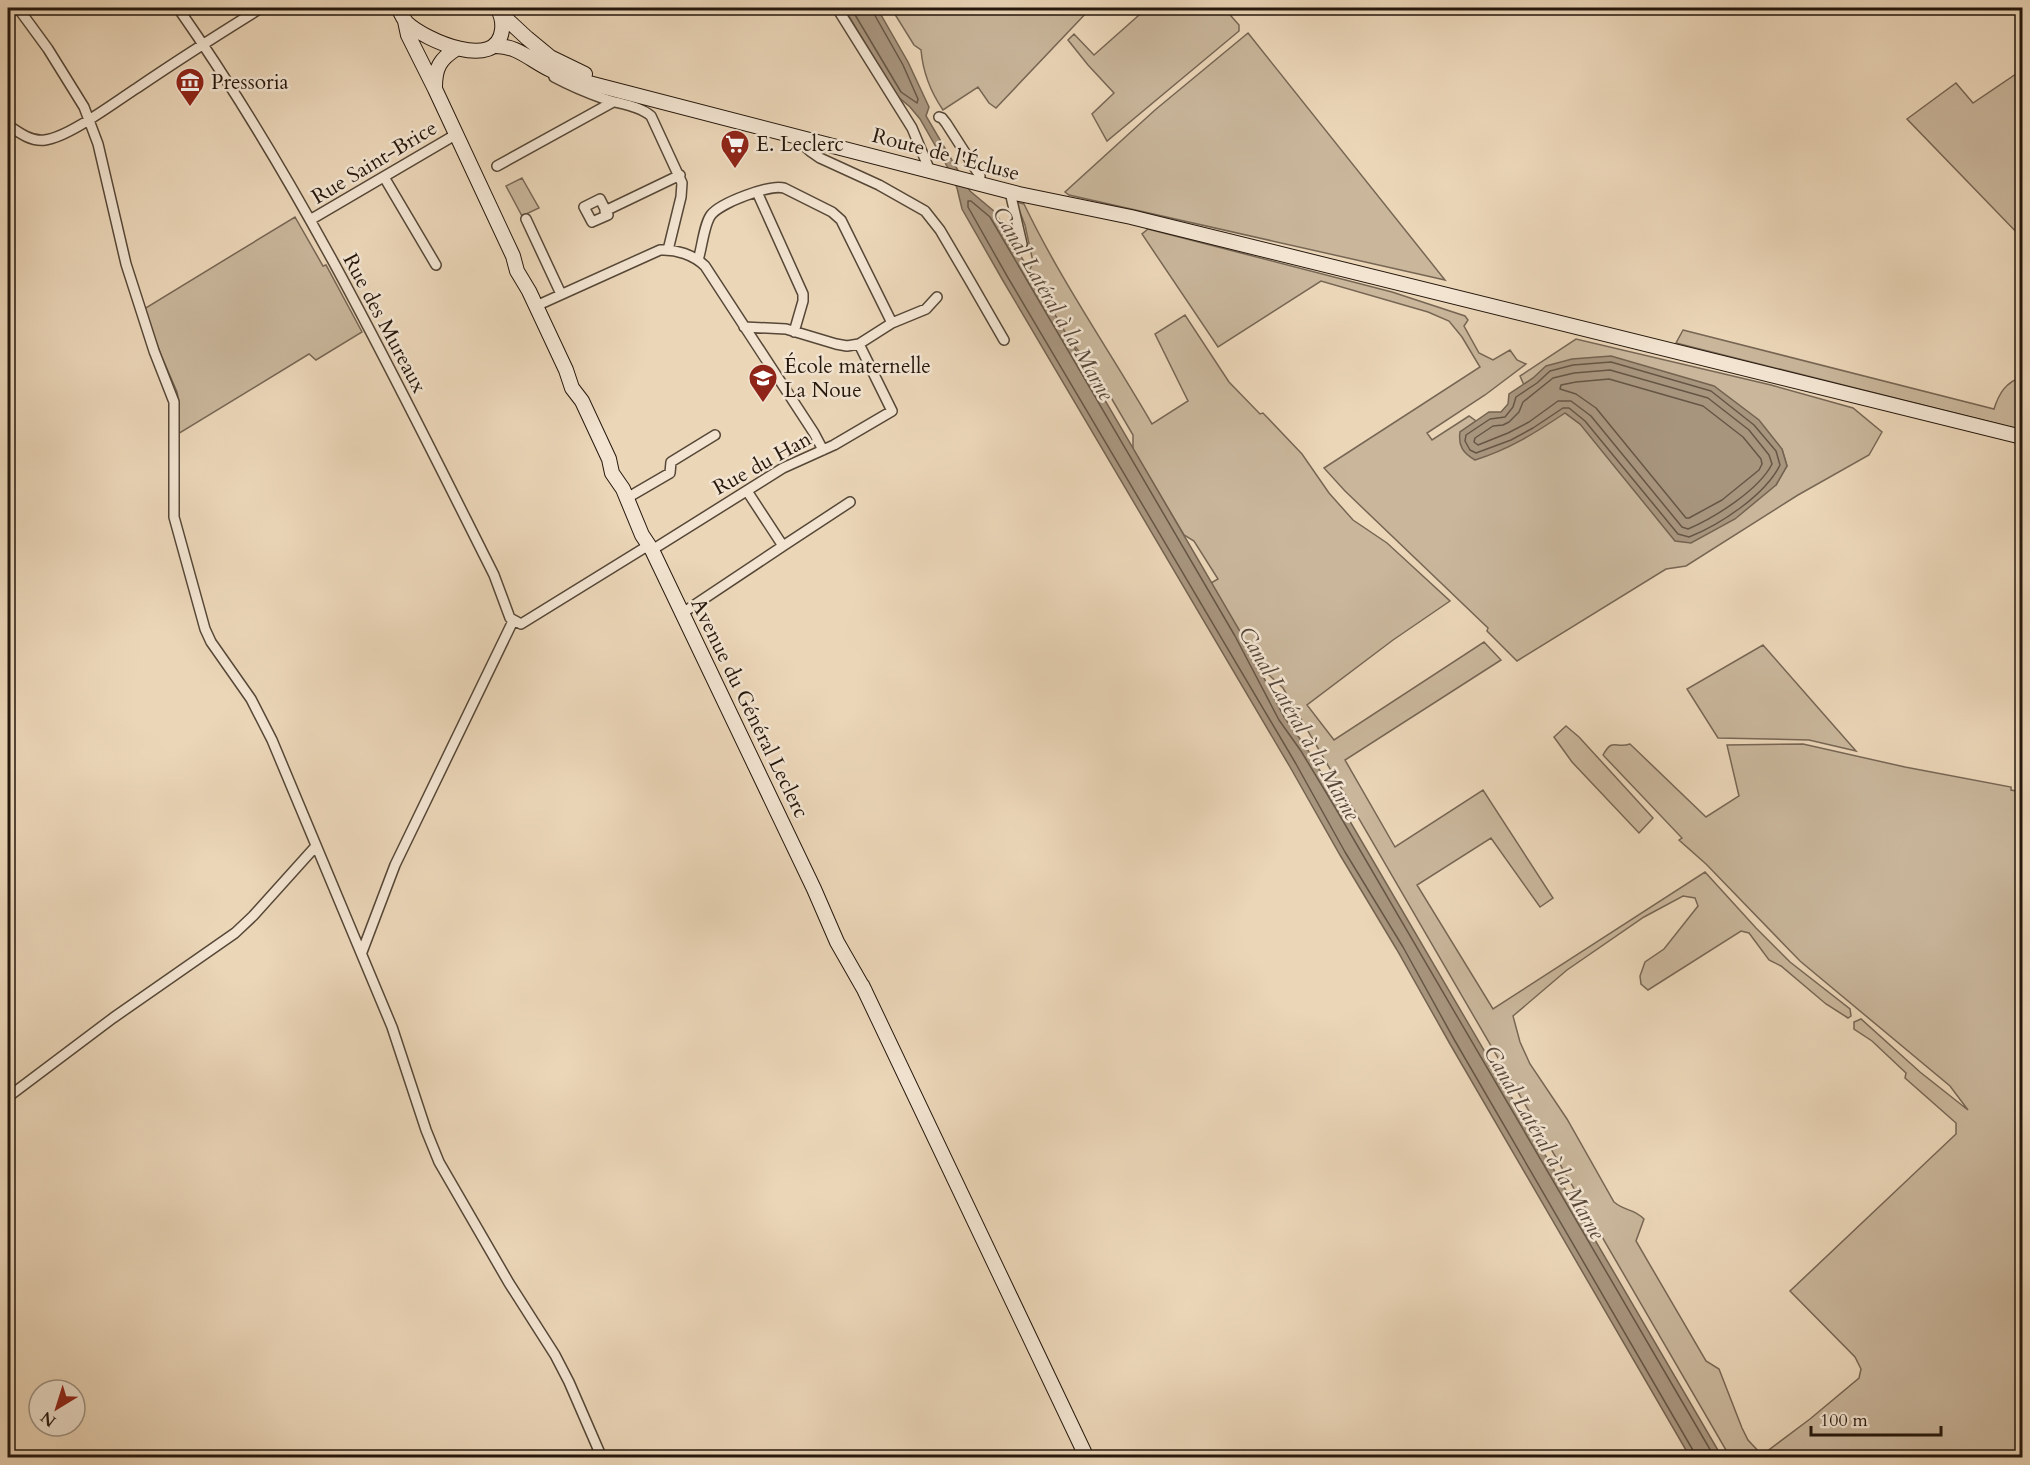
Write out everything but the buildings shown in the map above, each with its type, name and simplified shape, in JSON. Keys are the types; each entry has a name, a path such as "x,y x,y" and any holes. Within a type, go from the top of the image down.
{"main road":[{"name":"Avenue du Général Leclerc","path":"398,8 405,21 408,35 513,256 517,271 529,291 566,370 572,388 582,402 609,459 612,473 627,499 642,535 651,548 814,889 837,942 865,991 1087,1458"},
{"path":"494,46 502,32 499,10"},
{"name":"Route de l'Écluse","path":"499,10 526,38 550,57 613,96"},
{"path":"405,21 430,39 456,49"},
{"path":"515,49 526,38"},
{"name":"Route de l'Écluse","path":"456,49 477,51 503,46 515,49 541,65 613,96 794,136 1010,192 1131,217 2022,437"},
{"path":"435,89 437,68 441,61 456,49"}],"street":[{"path":"18,8 48,49 90,119 98,144 126,264 154,351 174,402 174,517 205,629 211,642 258,711 362,952 392,1027 439,1162 509,1283 555,1355 602,1458"},
{"name":"Rue des Mureaux","path":"178,8 203,44 310,220 490,567 510,618 517,622"},
{"path":"8,125 27,137 44,141 55,138 90,119 261,8"},
{"path":"837,8 912,128 930,171"},
{"path":"497,166 613,96 647,113 658,127 680,175 682,189 668,250"},
{"path":"939,117 946,123 980,176 979,184"},
{"name":"Rue Saint-Brice","path":"310,220 455,135"},
{"path":"794,136 820,158 879,185 925,211 958,261 1004,340"},
{"path":"605,211 680,175"},
{"path":"384,177 436,265"},
{"path":"699,260 710,216 734,201 757,192 775,187 784,188 837,216 845,226 892,323"},
{"path":"757,192 803,294 794,332"},
{"path":"1010,192 1019,225 1022,244 1020,245"},
{"path":"526,219 561,294"},
{"path":"536,306 656,251 668,250 699,260 823,450"},
{"path":"744,327 768,327 847,346 859,344 892,323 926,309 937,297"},
{"name":"Rue du Han","path":"517,622 651,548 783,468 823,450 892,411 859,344"},
{"path":"627,499 670,473 671,462 715,435"},
{"path":"747,491 783,546"},
{"path":"681,614 850,502"},
{"path":"362,952 395,865 517,622"},
{"path":"8,1097 112,1018 243,926 316,846"}],"shaded area":[{"path":"891,8 1090,9 996,108 989,103 978,87 943,110 928,82 921,50 914,45"},
{"path":"1147,8 1224,8 1239,25 1239,31 1107,141 1092,114 1114,93 1068,40 1074,34 1094,55"},
{"path":"1248,33 1445,280 1069,195 1065,192 1155,110"},
{"path":"2022,70 2022,238 1907,119 1956,83 1973,103"},
{"path":"522,178 539,208 522,216 506,186"},
{"path":"1016,202 1024,204 1069,288 1152,424 1188,401 1155,334 1185,315 1229,382 1260,414 1263,413 1302,454 1329,493 1353,520 1387,543 1450,601 1393,640 1307,705 1334,740 1484,642 1501,660 1345,760 1395,847 1483,790 1553,898 1540,907 1491,838 1417,885 1493,1009 1705,872 1790,962 1850,1009 1851,1016 1848,1018 1826,1004 1781,966 1769,960 1749,933 1741,931 1648,990 1641,984 1640,976 1645,962 1664,949 1698,906 1695,898 1683,896 1644,917 1567,970 1513,1016 1520,1042 1530,1064 1567,1119 1614,1202 1644,1219 1636,1241 1706,1361 1719,1369 1748,1440 1762,1455 1859,1378 1861,1369 1855,1357 1790,1291 1956,1134 1956,1123 1905,1078 1906,1073 1872,1041 1854,1029 1854,1022 1861,1019 1920,1072 1968,1110 1950,1086 1800,961 1706,864 1679,840 1682,838 1603,755 1609,746 1630,744 1706,817 1739,796 1727,745 1803,744 1905,767 2011,787 2011,790 2022,792 2022,1457 1730,1457 1283,688 1257,664 1211,583 1218,579 1194,541 1184,535 1133,449 1133,435 1096,372 1067,337 1029,272 1033,262 1025,225"},
{"path":"295,217 323,266 326,265 362,332 316,360 309,354 178,434 177,392 144,309"},
{"path":"1148,229 1392,292 1465,316 1468,320 1464,326 1479,353 1493,360 1510,350 1517,360 1526,364 1485,395 1427,433 1432,440 1469,416 1476,421 1460,432 1565,413 1580,424 1776,485 1787,466 1782,449 1533,378 1524,385 1520,376 1576,339 1771,385 1853,408 1882,432 1869,455 1798,495 1686,566 1666,569 1517,661 1487,631 1488,628 1324,468 1480,367 1462,337 1449,321 1428,312 1321,281 1218,347 1142,234"},
{"path":"1683,330 1994,409 2004,389 2022,377 2022,430 1676,343"},
{"path":"1763,645 1856,751 1809,740 1718,738 1687,689"},
{"path":"1566,726 1579,737 1653,818 1639,833 1572,762 1554,737"}],"water":[{"path":"844,8 877,8 908,62 929,107 926,116 970,191 995,212 1241,633 1284,717 1306,747 1341,806 1722,1457 1690,1457 1397,950 1002,279 962,209 957,188 948,168 920,119 897,96"},
{"path":"1611,356 1714,386 1759,420 1782,449 1787,466 1776,485 1735,519 1691,543 1675,541 1580,424 1565,413 1522,440 1488,456 1475,460 1462,449 1460,432 1489,412 1501,412 1508,404 1509,394 1546,366 1572,359"}],"place":[{"name":"Pressoria","path":"190,108"},
{"name":"E. Leclerc","path":"735,170"},
{"name":"École maternelle La Noue","path":"763,404"}],"water label":[{"name":"Canal Latéral à la Marne","path":"1054,303"},
{"name":"Canal Latéral à la Marne","path":"1300,723"},
{"name":"Canal Latéral à la Marne","path":"1545,1142"}]}
